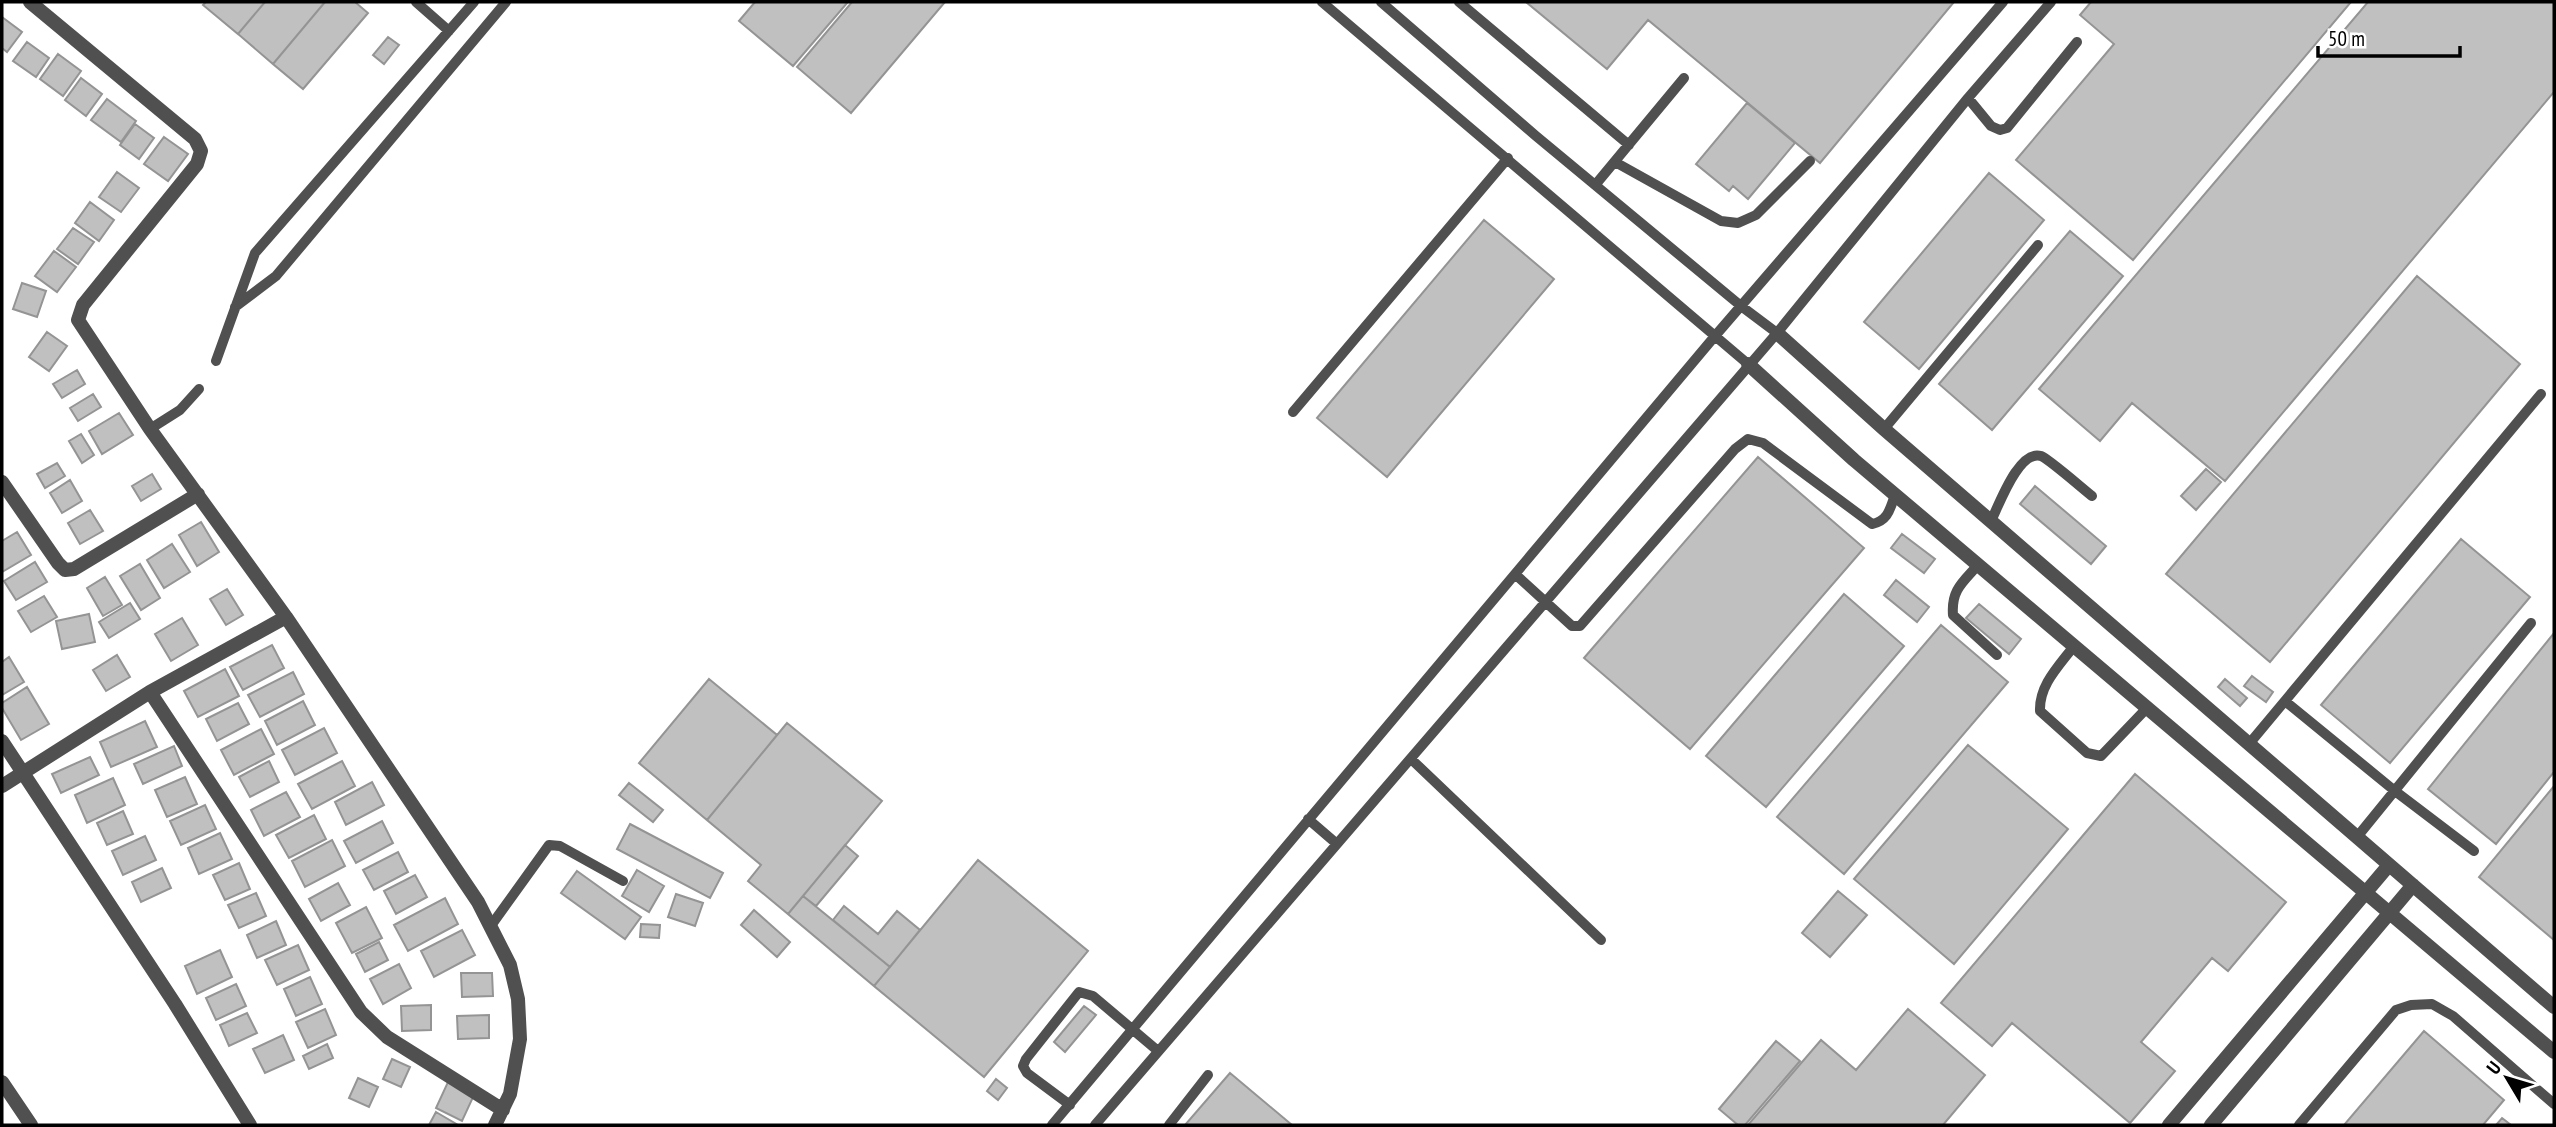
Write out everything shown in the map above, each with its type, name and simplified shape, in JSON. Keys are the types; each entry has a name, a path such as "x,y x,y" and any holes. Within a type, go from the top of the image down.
{"street":[{"path":"30,2 195,139 201,151 197,164 83,305 78,320 150,429 286,617 478,902 510,965 518,999 520,1039 510,1094 495,1125"},
{"path":"1777,333 1884,429 2554,1007"},
{"path":"1748,364 1895,495 2554,1052"},
{"path":"2,482 65,570 74,569 198,494"},
{"path":"2,786 150,692 286,617"},
{"path":"150,692 361,1012 387,1037 503,1110"},
{"path":"2,741 175,1004 250,1125"},
{"path":"2169,1125 2389,865"},
{"path":"2211,1125 2413,885"},
{"path":"2,1082 31,1125"}],"lane":[{"path":"416,2 449,31"},
{"path":"216,361 255,253 474,2"},
{"path":"234,307 276,276 506,2"},
{"path":"1322,2 1748,364"},
{"path":"1381,2 1536,136 1777,333"},
{"path":"1459,2 1629,145"},
{"path":"1052,1125 1715,336 2003,2"},
{"path":"1095,1125 1777,333 1968,98 2051,2"},
{"path":"1968,98 1991,126 2000,130 2007,128 2077,42"},
{"path":"1596,184 1684,78"},
{"path":"1293,412 1508,158"},
{"path":"1615,162 1721,221 1738,223 1756,215 1810,161"},
{"path":"1884,429 2038,245"},
{"path":"150,429 180,410 199,389"},
{"path":"2249,744 2542,394"},
{"path":"1515,574 1572,626 1580,626 1592,616 1735,449 1748,439 1763,443 1871,524 1881,523 1887,516 1895,495"},
{"path":"1991,521 2018,466 2029,456 2040,456 2092,496"},
{"path":"1978,565 1955,591 1953,615 1997,655"},
{"path":"2357,837 2531,623"},
{"path":"2074,646 2044,686 2040,711 2087,753 2101,756 2147,708"},
{"path":"2286,701 2395,791 2474,850"},
{"path":"1411,759 1601,940"},
{"path":"1308,819 1337,844"},
{"path":"490,927 550,845 560,846 623,881"},
{"path":"1070,1105 1027,1073 1023,1066 1079,992 1093,996 1158,1051"},
{"path":"2299,1125 2396,1010 2411,1005 2431,1004 2453,1016 2554,1104"},
{"path":"1169,1125 1208,1075"}],"building":[{"path":"206,2 265,2 238,34 203,5"},
{"path":"265,2 325,2 273,64 238,34"},
{"path":"325,2 355,2 368,13 303,89 273,64"},
{"path":"755,2 848,2 793,66 739,21"},
{"path":"852,2 945,2 851,113 797,67"},
{"path":"1526,2 1954,2 1820,163 1648,20 1607,69"},
{"path":"2091,2 2351,2 2133,260 2016,160 2114,44 2080,15"},
{"path":"2368,2 2554,2 2554,92 2225,481 2132,403 2100,441 2039,389"},
{"path":"2,17 22,32 7,52 2,48"},
{"path":"388,37 399,45 384,64 373,55"},
{"path":"27,42 49,58 36,77 13,61"},
{"path":"58,54 81,71 63,96 40,79"},
{"path":"81,78 102,94 86,116 65,100"},
{"path":"107,99 136,121 121,142 91,120"},
{"path":"1747,103 1795,143 1748,199 1733,186 1729,191 1696,164"},
{"path":"135,124 154,138 139,159 120,145"},
{"path":"164,137 188,154 168,181 144,164"},
{"path":"117,172 139,188 121,212 99,197"},
{"path":"1989,173 2044,220 1919,369 1864,322"},
{"path":"90,202 114,220 99,241 75,223"},
{"path":"1484,220 1554,279 1387,477 1317,418"},
{"path":"73,228 94,242 78,264 57,249"},
{"path":"2070,231 2123,276 1992,430 1939,384"},
{"path":"54,251 76,267 57,292 35,276"},
{"path":"2417,276 2520,364 2270,662 2166,574"},
{"path":"22,283 46,291 37,317 13,309"},
{"path":"47,332 67,346 49,371 29,357"},
{"path":"77,370 85,384 62,398 53,384"},
{"path":"93,394 101,407 78,421 70,408"},
{"path":"119,413 133,435 102,454 89,431"},
{"path":"81,434 94,455 82,463 69,441"},
{"path":"1758,457 1864,548 1690,749 1584,658"},
{"path":"57,463 65,476 45,488 37,474"},
{"path":"2206,469 2221,482 2196,510 2181,496"},
{"path":"152,474 161,489 141,501 132,486"},
{"path":"70,480 82,501 62,513 50,493"},
{"path":"2035,486 2106,546 2091,564 2020,504"},
{"path":"90,510 103,531 80,544 68,523"},
{"path":"201,522 219,552 197,566 179,535"},
{"path":"17,532 31,555 2,572 2,541"},
{"path":"1902,534 1935,559 1924,573 1891,548"},
{"path":"2461,539 2530,597 2390,763 2321,705"},
{"path":"172,544 190,572 164,588 147,560"},
{"path":"35,562 47,582 16,600 4,581"},
{"path":"140,564 160,598 141,610 120,576"},
{"path":"105,577 122,605 103,616 87,588"},
{"path":"1896,580 1929,607 1917,622 1884,595"},
{"path":"227,589 243,615 226,625 210,599"},
{"path":"1844,594 1904,646 1766,807 1706,756"},
{"path":"44,596 57,617 31,632 18,611"},
{"path":"130,603 140,619 109,638 99,622"},
{"path":"1979,604 2021,639 2009,654 1966,618"},
{"path":"89,614 95,642 62,649 56,621"},
{"path":"182,618 198,645 171,661 155,634"},
{"path":"1941,625 2008,682 1844,874 1777,817"},
{"path":"2554,633 2554,772 2496,844 2428,789"},
{"path":"272,645 284,668 243,690 230,667"},
{"path":"117,655 130,677 106,691 93,670"},
{"path":"9,657 24,682 2,695 2,662"},
{"path":"225,669 239,696 198,717 184,691"},
{"path":"293,672 304,694 260,717 248,695"},
{"path":"2252,676 2273,692 2266,702 2244,686"},
{"path":"709,679 777,735 707,820 639,763"},
{"path":"2225,679 2247,698 2240,706 2218,687"},
{"path":"27,687 49,724 21,740 2,708 2,703"},
{"path":"303,701 315,725 277,745 265,721"},
{"path":"238,703 249,724 217,741 206,719"},
{"path":"145,721 157,747 111,767 100,742"},
{"path":"787,723 882,801 788,914 748,881 761,865 707,820"},
{"path":"324,728 337,753 295,775 282,750"},
{"path":"261,729 274,754 234,775 221,750"},
{"path":"1968,745 2068,829 1954,964 1854,879"},
{"path":"174,746 182,766 143,784 134,764"},
{"path":"90,757 99,775 61,793 52,774"},
{"path":"269,761 279,782 250,797 239,777"},
{"path":"342,761 355,786 312,809 298,784"},
{"path":"2135,774 2286,902 2228,971 2212,958 2141,1042 2175,1071 2130,1123 2012,1023 1992,1046 1941,1003"},
{"path":"185,777 197,804 167,817 155,790"},
{"path":"113,778 125,805 87,823 75,795"},
{"path":"372,782 384,805 346,825 335,802"},
{"path":"629,783 663,810 653,822 619,795"},
{"path":"2554,786 2554,940 2479,877"},
{"path":"286,792 300,817 264,836 251,810"},
{"path":"205,805 216,829 181,845 170,821"},
{"path":"123,811 133,834 107,845 97,823"},
{"path":"314,815 326,839 289,858 276,835"},
{"path":"382,821 393,843 356,863 344,841"},
{"path":"630,824 723,873 710,898 617,849"},
{"path":"220,833 232,859 199,874 188,848"},
{"path":"145,836 156,860 123,875 112,851"},
{"path":"332,840 345,866 305,887 292,861"},
{"path":"845,845 858,856 816,906 803,896"},
{"path":"398,852 408,872 374,890 363,870"},
{"path":"978,860 1088,951 984,1077 874,986"},
{"path":"239,863 250,889 225,900 213,875"},
{"path":"162,868 171,888 141,902 132,882"},
{"path":"637,870 664,886 649,912 622,896"},
{"path":"577,871 641,917 625,939 561,893"},
{"path":"415,875 427,897 396,914 384,891"},
{"path":"338,883 350,905 321,921 309,899"},
{"path":"1838,891 1867,915 1830,957 1802,933"},
{"path":"256,893 266,916 239,928 228,905"},
{"path":"676,894 703,903 695,926 668,917"},
{"path":"803,896 890,967 874,986 788,914"},
{"path":"445,898 458,924 408,951 394,925"},
{"path":"844,906 878,934 897,911 920,930 890,967 833,920"},
{"path":"366,907 382,938 352,953 336,923"},
{"path":"754,910 790,942 777,957 741,925"},
{"path":"276,921 286,945 257,958 247,935"},
{"path":"641,924 660,925 659,938 640,937"},
{"path":"462,930 475,955 434,977 421,951"},
{"path":"379,942 388,960 365,972 356,954"},
{"path":"298,945 309,970 277,985 265,960"},
{"path":"220,950 232,977 197,994 185,966"},
{"path":"399,964 411,988 383,1004 370,979"},
{"path":"461,973 492,973 493,996 462,997"},
{"path":"310,977 322,1004 296,1016 284,989"},
{"path":"236,984 246,1006 216,1020 206,998"},
{"path":"431,1005 431,1030 402,1031 401,1006"},
{"path":"1084,1006 1096,1015 1065,1052 1054,1042"},
{"path":"325,1009 336,1035 308,1048 296,1022"},
{"path":"1908,1009 1985,1075 1943,1125 1748,1125 1821,1040 1856,1070"},
{"path":"247,1013 257,1033 229,1046 220,1025"},
{"path":"489,1015 489,1038 458,1039 457,1016"},
{"path":"2424,1031 2504,1100 2483,1125 2344,1125"},
{"path":"283,1035 294,1060 265,1073 253,1049"},
{"path":"1776,1041 1800,1061 1745,1125 1738,1125 1719,1109"},
{"path":"327,1044 333,1058 309,1069 303,1056"},
{"path":"392,1059 410,1067 401,1087 383,1079"},
{"path":"1230,1073 1292,1125 1185,1125"},
{"path":"358,1078 378,1087 369,1107 349,1098"},
{"path":"996,1079 1007,1088 998,1100 987,1091"},
{"path":"448,1082 474,1095 462,1121 436,1108"},
{"path":"436,1112 458,1125 429,1125"},
{"path":"2502,1118 2511,1125 2496,1125"}]}
